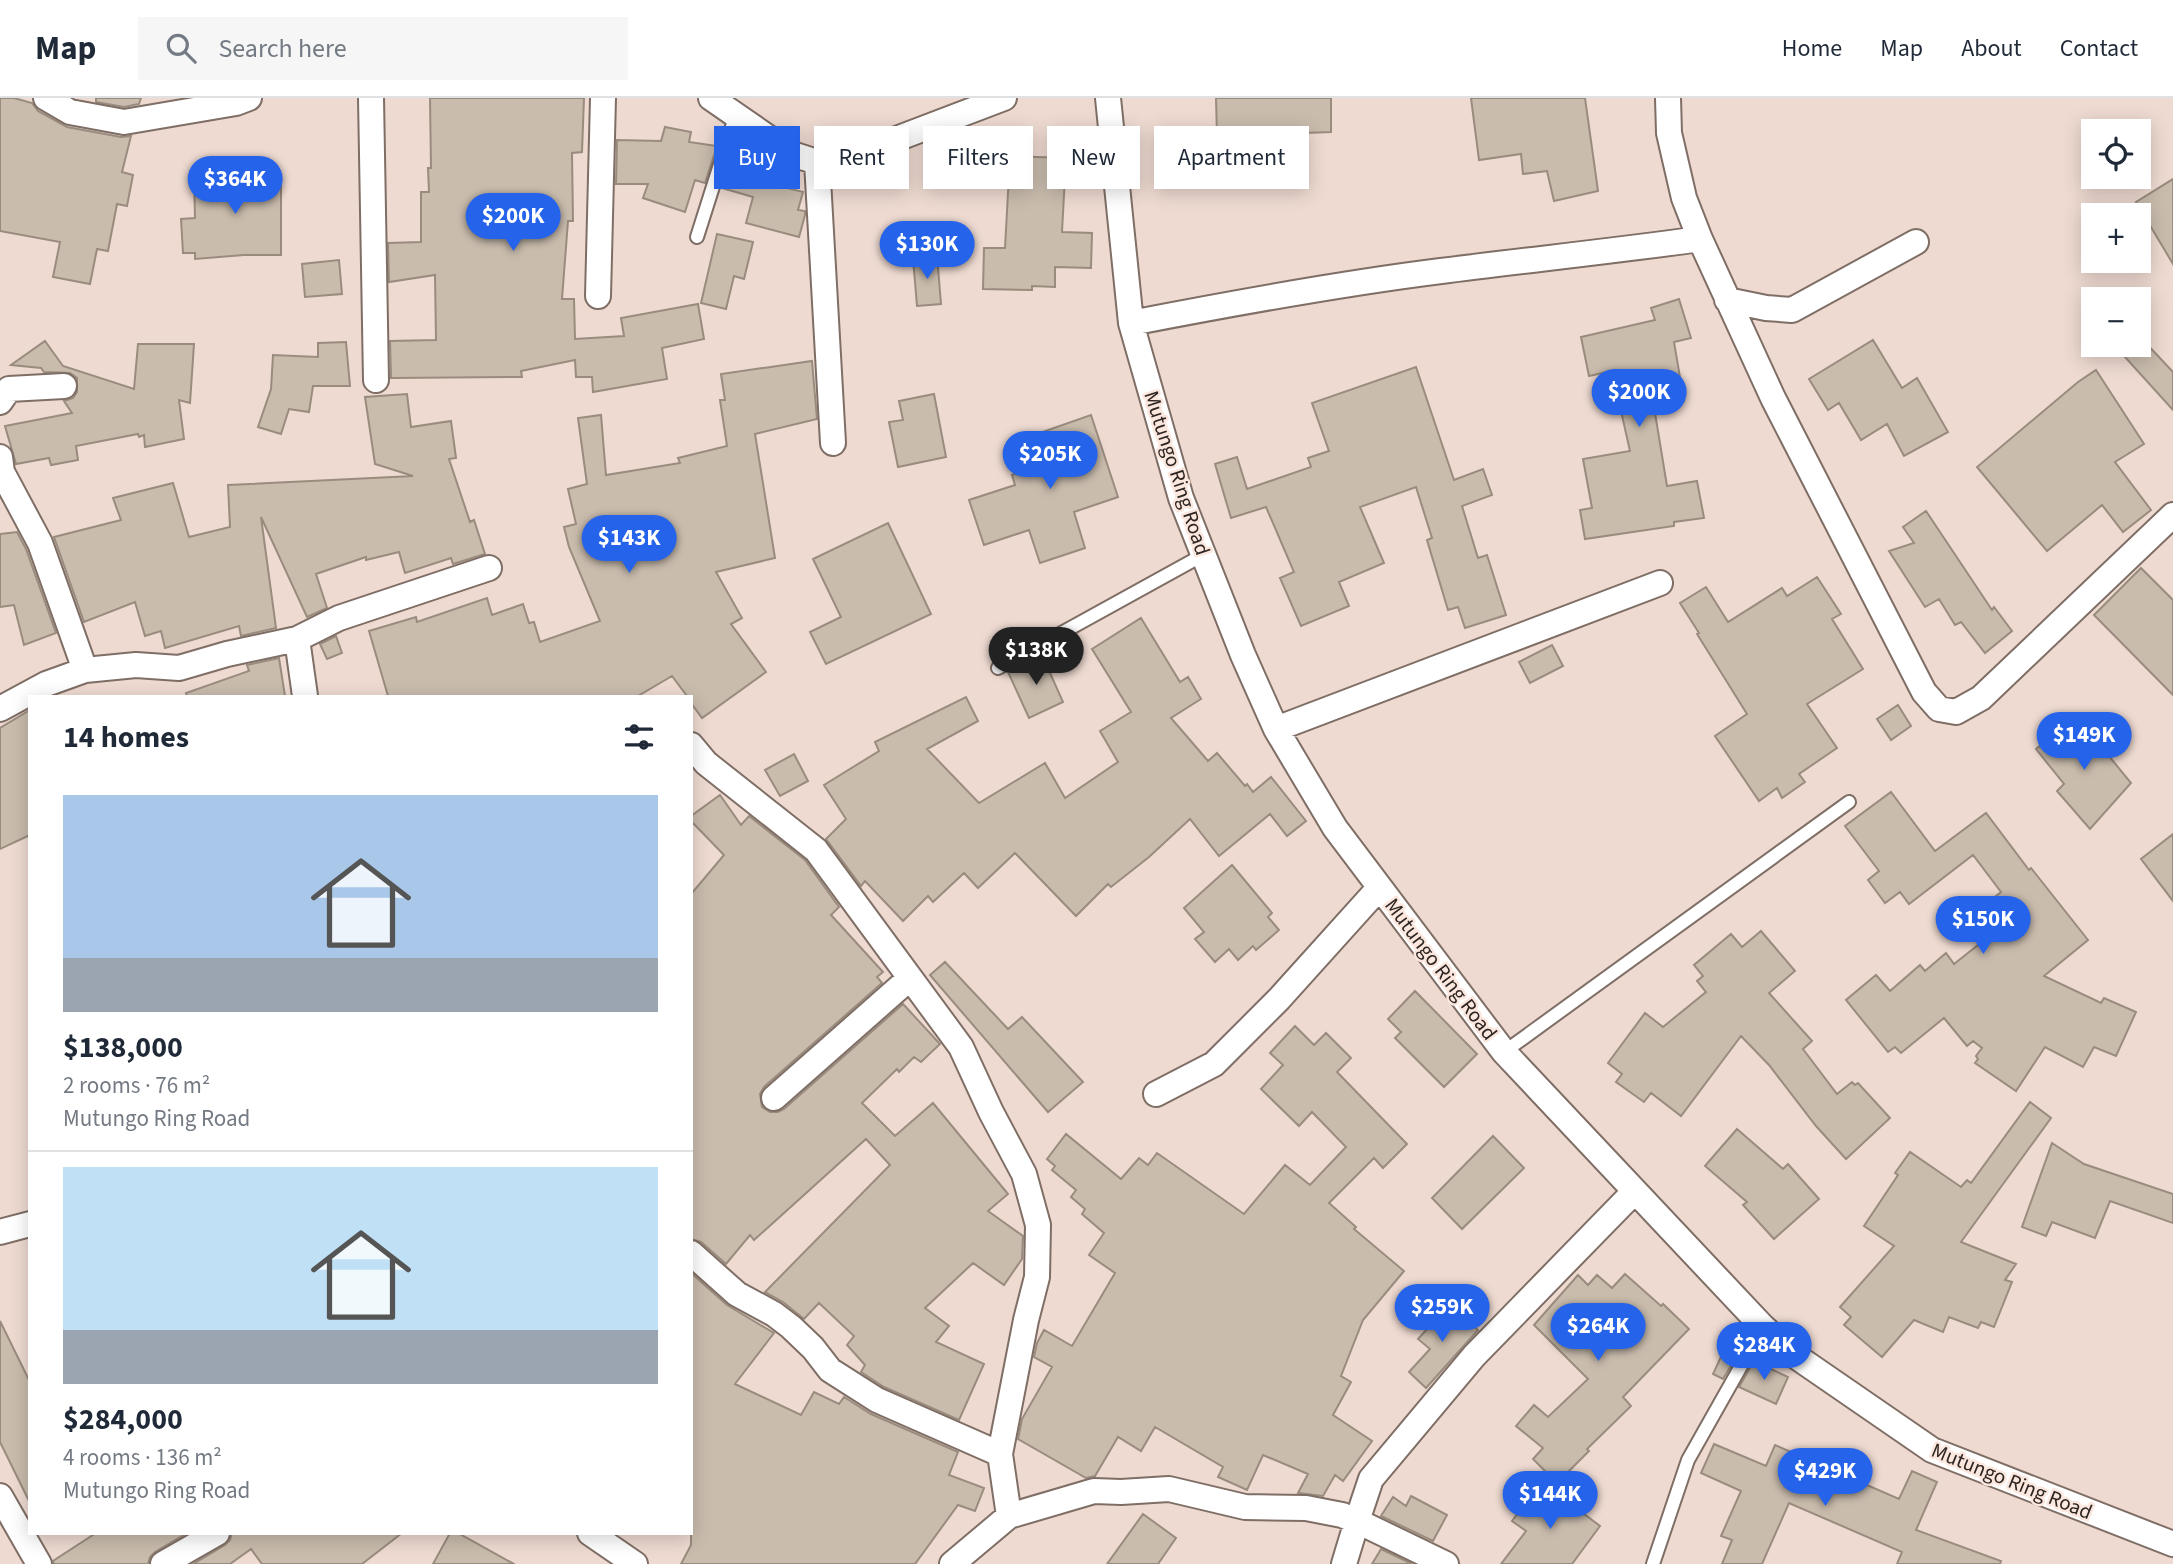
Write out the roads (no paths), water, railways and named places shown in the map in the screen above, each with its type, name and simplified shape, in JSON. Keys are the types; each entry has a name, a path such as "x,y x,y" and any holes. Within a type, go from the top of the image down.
{"street":[{"path":"46,98 69,112 124,122 236,103 249,98"},
{"path":"371,98 376,380"},
{"path":"598,296 603,98"},
{"path":"711,98 792,154 814,161"},
{"path":"909,134 1004,98"},
{"name":"Mutungo Ring Road","path":"1108,98 1131,323 1181,498 1242,654 1276,729 1335,828 1379,888 1504,1052 1763,1328 1794,1355 1932,1450 2173,1544"},
{"path":"1668,98 1669,133 1684,198 1727,300 1773,398 1924,692 1939,709 1956,712 1980,698 2173,515"},
{"path":"819,189 834,443"},
{"path":"1131,323 1297,291 1700,239"},
{"path":"1727,300 1792,310 1916,242"},
{"path":"0,402 9,389 64,386"},
{"path":"0,457 2,472 40,543 85,670"},
{"path":"0,709 46,684 85,670 136,664 179,668 227,654 297,639 339,618 489,568"},
{"path":"1276,729 1660,583"},
{"path":"297,639 305,695"},
{"path":"693,748 706,764 816,850 961,1047 990,1112 1024,1174 1038,1225 1037,1277 1000,1454 1009,1516"},
{"path":"1156,1094 1214,1065 1279,999 1379,888"},
{"path":"774,1098 910,978"},
{"path":"1344,1564 1371,1479 1474,1356 1634,1192"},
{"path":"0,1232 28,1225"},
{"path":"693,1255 737,1294 774,1314 791,1327 813,1348 830,1370 877,1400 1000,1454"},
{"path":"953,1564 1009,1516 1094,1491 1169,1489 1245,1507 1306,1508 1342,1515 1446,1564"},
{"path":"0,1496 39,1564"},
{"path":"163,1564 213,1535"},
{"path":"593,1535 635,1564"}],"lane":[{"path":"697,237 736,114"},
{"path":"998,668 1203,555"},
{"path":"1504,1052 1849,802"},
{"path":"1653,1564 1688,1460 1763,1328"}]}
